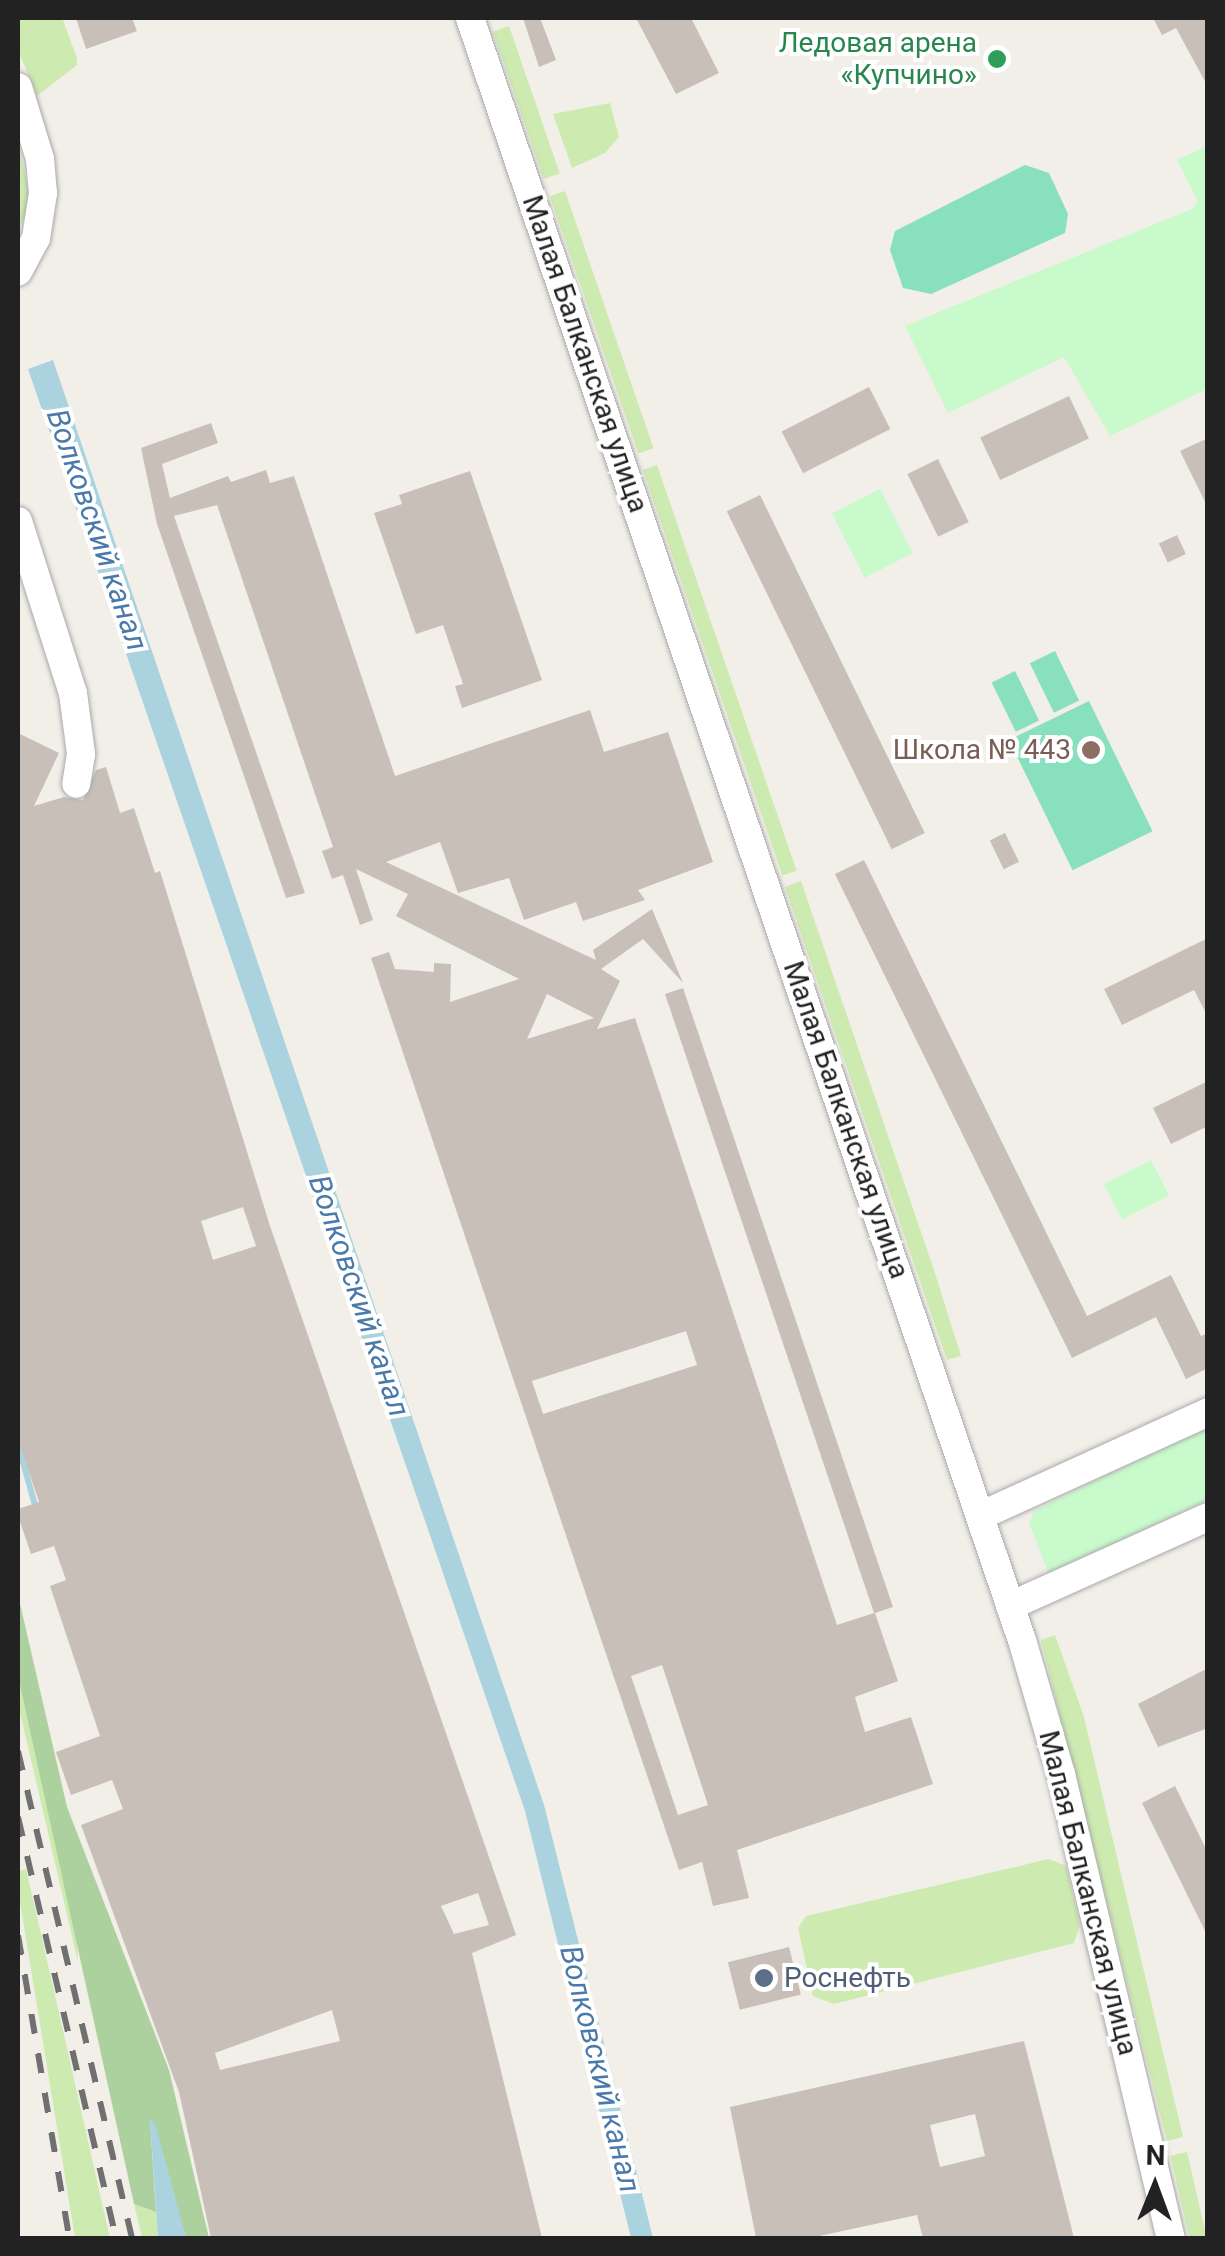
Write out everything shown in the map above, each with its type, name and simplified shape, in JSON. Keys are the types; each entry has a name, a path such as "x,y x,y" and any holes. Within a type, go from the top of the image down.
{"street":[{"name":"Малая Балканская улица","path":"470,18 1010,1606 1061,1774 1171,2238"},
{"path":"18,87 40,159 41,216 18,272"},
{"path":"18,521 72,693 81,754 76,784"},
{"path":"980,1516 1208,1412"},
{"path":"1010,1606 1208,1517"}],"green space":[{"path":"18,18 62,18 77,58 77,65 37,96 18,50"},
{"path":"509,26 560,174 544,179 493,32"},
{"path":"610,103 619,137 605,153 572,168 553,114"},
{"path":"18,141 31,204 18,231"},
{"path":"1207,146 1207,389 1110,436 1064,357 948,413 905,326 1192,209 1198,202 1177,160"},
{"path":"1025,165 1049,173 1068,214 1065,233 931,294 903,288 890,250 895,231"},
{"path":"565,191 654,448 638,453 550,196"},
{"path":"657,465 797,871 782,876 643,470"},
{"path":"880,489 913,553 865,578 832,514"},
{"path":"1055,651 1079,700 1054,713 1030,663"},
{"path":"1015,671 1039,720 1016,732 992,682"},
{"path":"1089,701 1153,831 1073,870 1009,740"},
{"path":"801,881 961,1356 947,1360 785,887"},
{"path":"1151,1160 1169,1196 1122,1220 1104,1184"},
{"path":"1207,1426 1207,1500 1049,1574 1029,1523 1034,1511"},
{"path":"18,1595 67,1807 169,2070 209,2238 186,2238 150,2119 156,2212 134,2204 18,1676"},
{"path":"1055,1635 1084,1717 1183,2137 1167,2141 1041,1640"},
{"path":"18,1676 77,1937 78,1962 18,1704"},
{"path":"1049,1859 1066,1866 1080,1925 1074,1943 834,2004 813,1996 798,1928 806,1916"},
{"path":"26,1869 110,2238 75,2238 18,1890 18,1871"},
{"path":"1187,2152 1207,2238 1189,2238 1170,2156"},
{"path":"134,2204 156,2212 158,2238 142,2238"}],"water":[{"name":"Волковский канал","path":"53,360 544,1805 653,2238 631,2238 525,1811 28,369"},
{"path":"150,2119 155,2123 186,2238 158,2238"}],"building":[{"path":"76,18 132,18 137,31 86,49"},
{"path":"523,18 540,18 556,60 539,67"},
{"path":"636,18 691,18 719,73 676,94"},
{"path":"1153,18 1208,18 1208,87 1176,28 1162,35"},
{"path":"869,387 890,429 803,473 782,431"},
{"path":"1069,396 1089,439 1000,480 980,437"},
{"path":"211,423 218,443 162,464 170,498 228,476 231,482 266,470 270,483 294,476 395,776 590,710 604,752 668,732 713,862 638,890 645,900 583,921 576,902 524,920 509,878 458,893 440,842 386,862 596,960 593,950 652,909 683,983 643,939 601,969 620,981 597,1029 635,1018 837,1625 874,1613 665,994 683,988 893,1607 875,1613 898,1681 855,1697 865,1732 911,1717 933,1784 737,1850 749,1898 713,1906 702,1862 679,1870 371,958 389,952 395,969 434,972 434,963 451,964 450,1002 519,979 396,916 408,894 356,869 373,920 360,925 343,875 332,879 322,851 333,847 217,505 174,516 305,893 286,898 157,524 141,448","holes":["547,994 594,1018 527,1039","686,1331 697,1365 543,1414 532,1381","662,1665 708,1805 678,1815 631,1676"]},
{"path":"1208,438 1208,508 1180,451"},
{"path":"938,459 969,522 938,537 907,474"},
{"path":"470,471 542,680 462,708 455,686 463,684 443,625 416,634 374,513 402,504 399,495"},
{"path":"760,495 925,833 892,849 727,511"},
{"path":"1177,535 1186,554 1168,562 1159,543"},
{"path":"18,733 59,753 34,806 64,797 83,800 96,770 106,767 120,813 134,808 155,873 160,871 270,1226 516,1935 472,1953 542,2238 211,2238 179,2092 81,1825 123,1809 112,1780 71,1795 56,1752 100,1736 50,1586 66,1580 54,1546 31,1554 18,1516 18,1509 39,1502 18,1439","holes":["243,1207 256,1246 213,1260 201,1221","478,1893 489,1925 454,1934 441,1906","332,2010 340,2041 220,2070 215,2053"]},
{"path":"1005,833 1019,862 1004,869 990,840"},
{"path":"864,860 1087,1316 1171,1275 1201,1336 1208,1333 1208,1368 1186,1379 1156,1317 1072,1358 835,874"},
{"path":"1208,938 1208,1017 1194,990 1122,1025 1104,989"},
{"path":"1208,1081 1208,1126 1171,1144 1153,1108"},
{"path":"1208,1668 1208,1728 1158,1747 1138,1704"},
{"path":"1175,1786 1208,1853 1208,1937 1142,1803"},
{"name":"Роснефть","path":"789,1947 801,1995 740,2010 728,1962"},
{"path":"1024,2041 1074,2238 923,2238 917,2215 810,2238 756,2238 730,2107","holes":["975,2114 985,2156 940,2167 930,2125"]}],"waterway":[{"path":"18,1444 36,1509"}],"railway":[{"path":"18,1751 132,2238"},
{"path":"18,1817 116,2238"},
{"path":"18,1935 69,2238"}],"place":[{"name":"Ледовая арена «Купчино»","path":"997,59"},
{"name":"Школа № 443","path":"1091,750"},
{"name":"Роснефть","path":"764,1978"}]}
